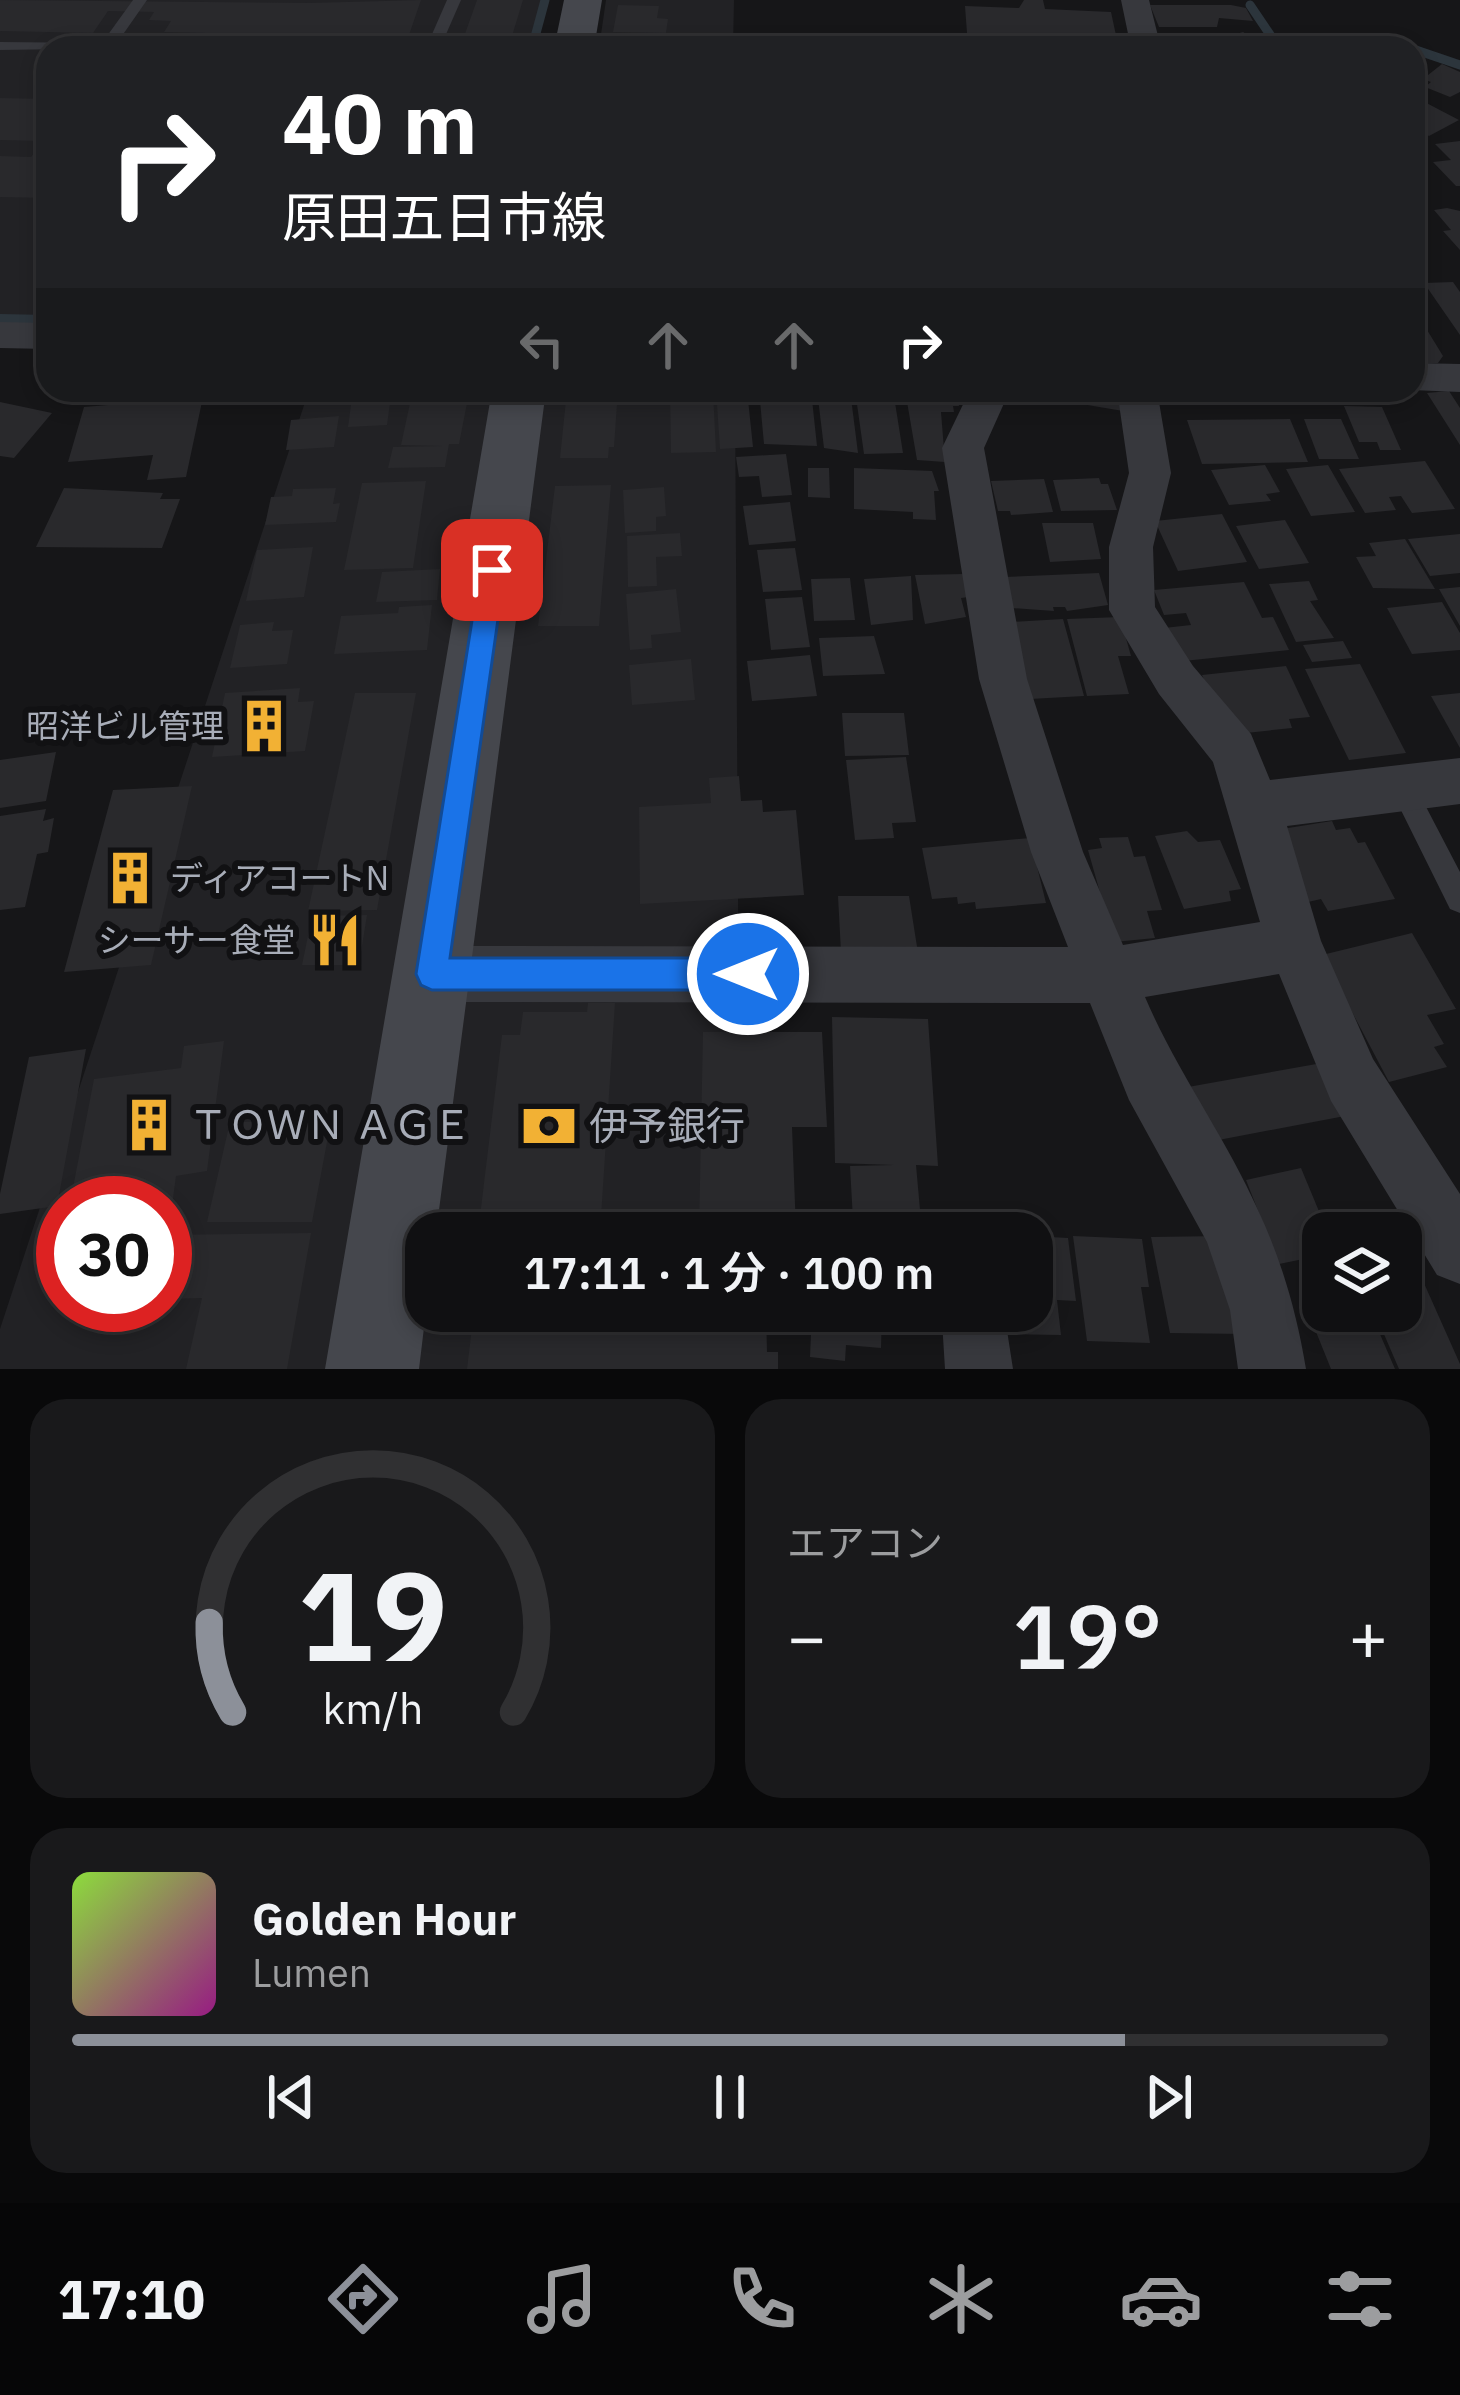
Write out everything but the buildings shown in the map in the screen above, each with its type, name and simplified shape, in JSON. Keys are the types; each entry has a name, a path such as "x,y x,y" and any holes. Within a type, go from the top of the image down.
{"main road":[{"path":"576,36 583,0"},
{"path":"372,1369 517,402"}],"street":[{"path":"1136,0 1144,36"},
{"path":"0,335 36,336"},
{"path":"1425,377 1460,378"},
{"path":"985,402 966,424 963,448 1003,679 1057,852 1150,1079 1234,1228 1263,1310 1272,1369"},
{"path":"1139,402 1150,473 1131,547 1132,610 1176,680 1233,750 1255,806 1294,944 1352,1080 1460,1252"},
{"path":"1255,806 1460,781"},
{"path":"432,974 1109,975 1294,944"}],"lane":[{"path":"115,36 140,0"},
{"path":"439,36 454,0"},
{"path":"0,46 36,46"},
{"path":"1403,788 1460,900"}],"shaded area":[{"path":"0,0 542,0 532,36 36,36 36,318 0,317"},
{"path":"606,0 734,0 733,36 601,36"},
{"path":"305,402 735,402 740,1212 405,1212 405,1332 741,1332 741,1369 0,1369 0,1329 36,1220 36,1332 192,1332 192,1176 50,1176"}],"waterway":[{"path":"535,36 545,0"},
{"path":"1250,5 1271,36"},
{"path":"1425,53 1460,65"},
{"path":"0,319 36,320"}],"place":[{"name":"昭洋ビル管理","path":"264,726"},
{"name":"ディアコートN","path":"130,878"},
{"name":"シーサー食堂","path":"335,940"},
{"name":"ＴＯＷＮ ＡＧＥ","path":"149,1125"},
{"name":"伊予銀行","path":"549,1126"}],"route":[{"path":"492,570 432,974 748,974"}]}
